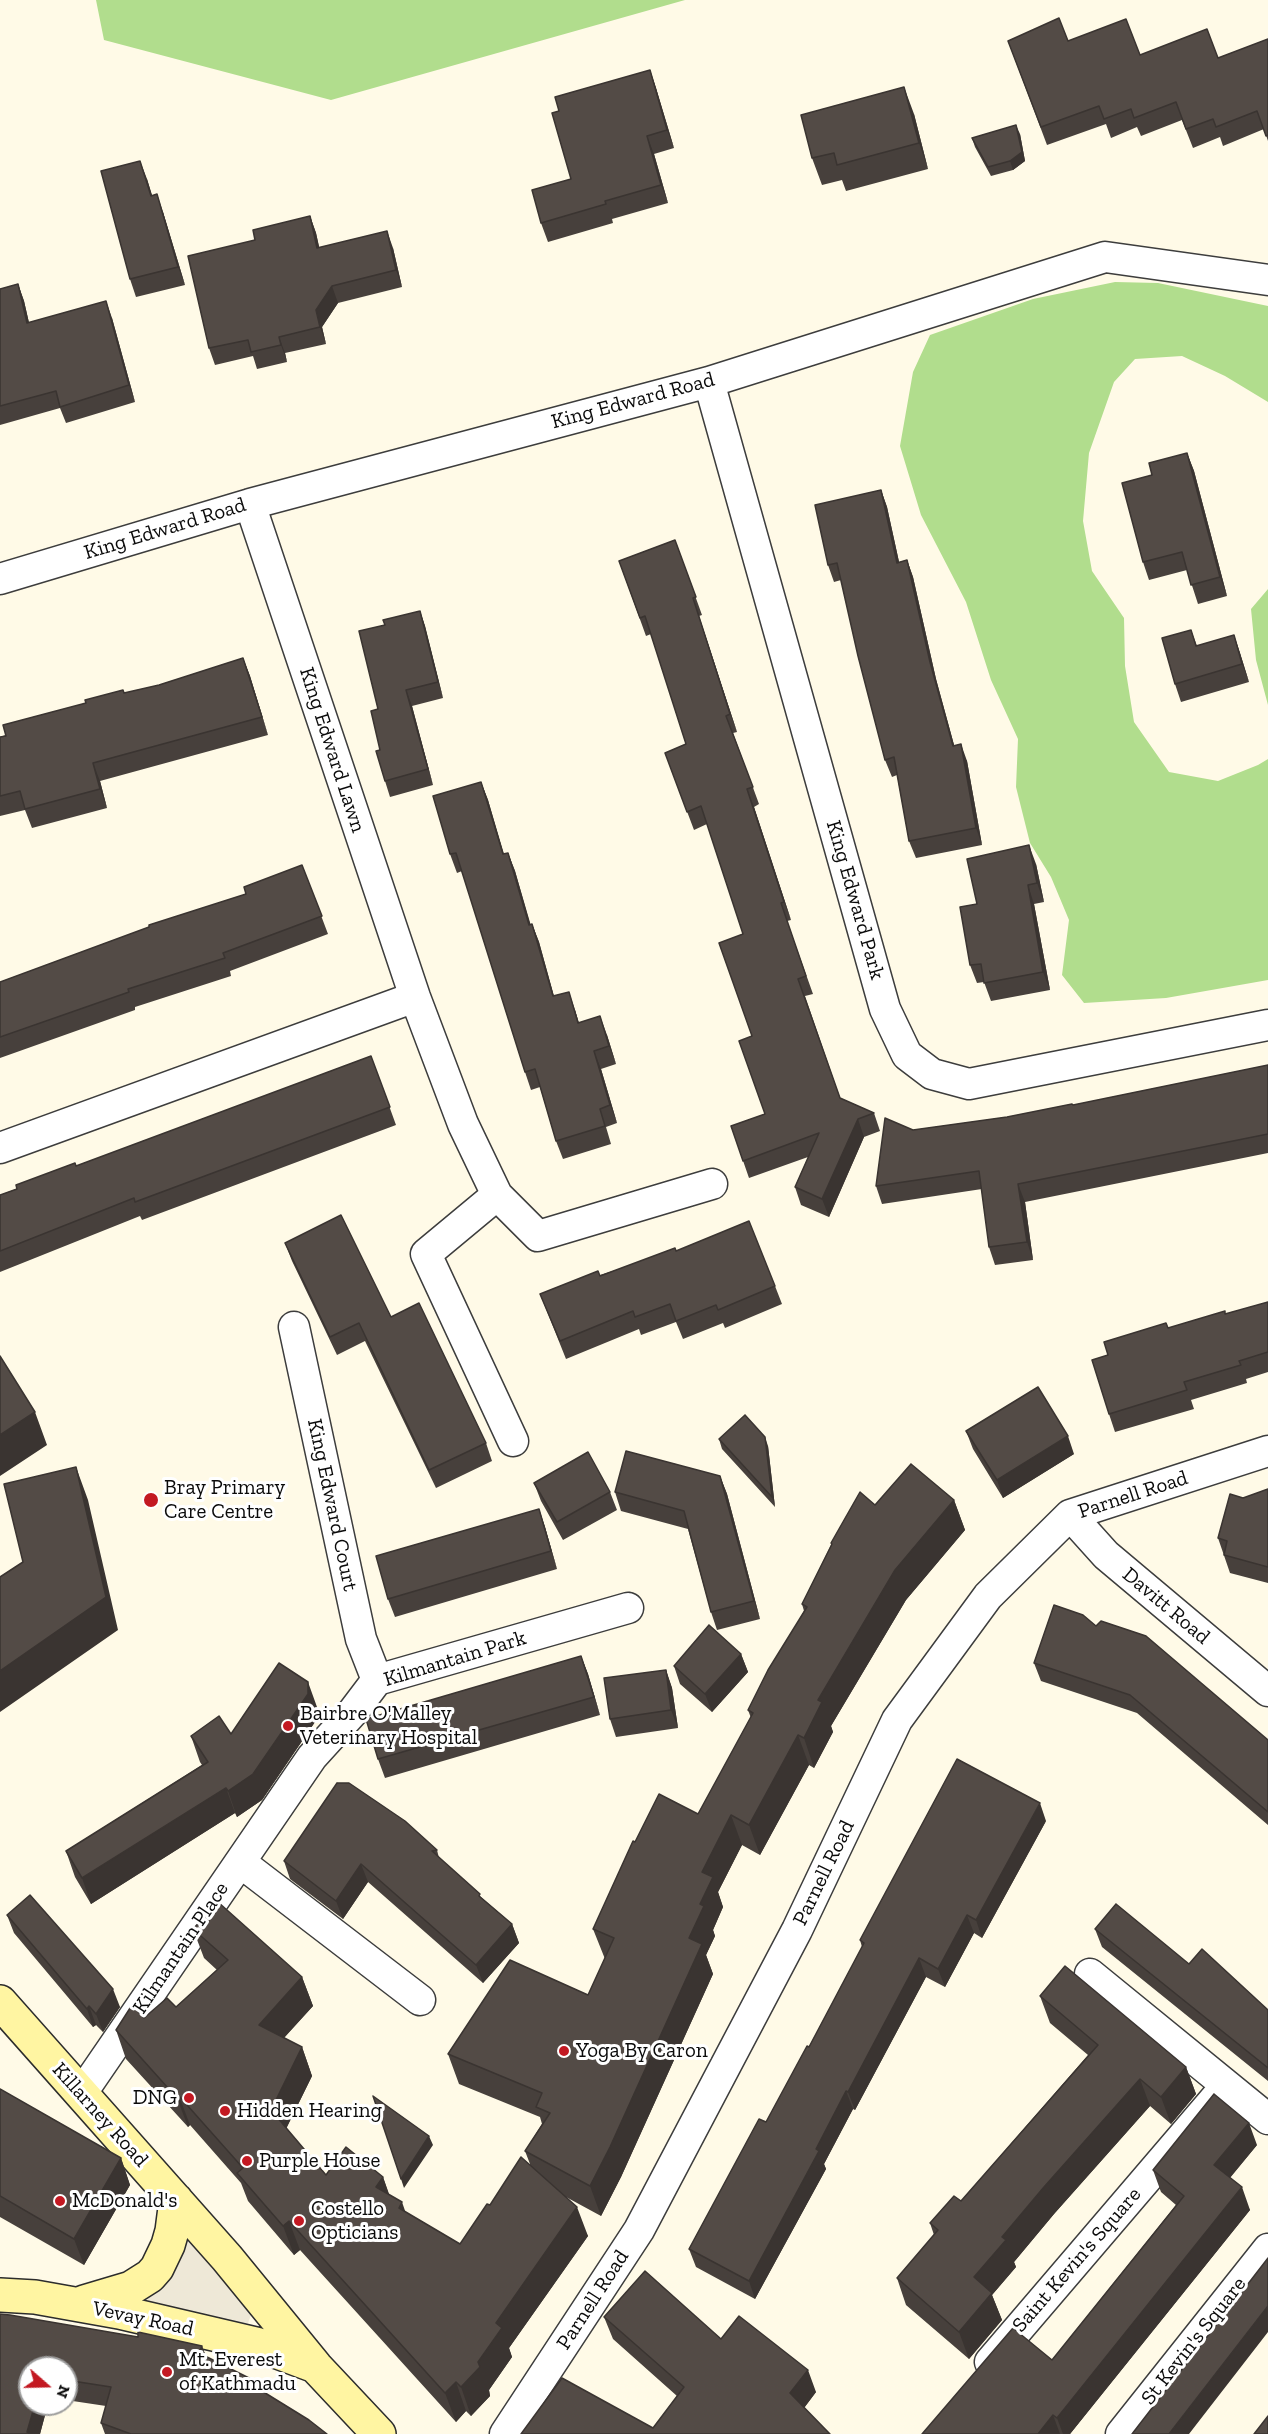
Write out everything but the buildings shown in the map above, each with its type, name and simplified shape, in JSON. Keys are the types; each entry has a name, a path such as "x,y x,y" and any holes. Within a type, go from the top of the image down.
{"main road":[{"name":"Killarney Road","path":"0,2002 233,2265 316,2367 379,2434"},
{"path":"76,2304 131,2288 150,2276 157,2268 168,2245 176,2200"},
{"name":"Vevay Road","path":"0,2295 34,2297 76,2304 256,2344 316,2367"}],"street":[{"name":"King Edward Road","path":"0,579 250,504 709,382 1105,258 1268,280"},
{"name":"King Edward Park","path":"709,382 885,1009 907,1054 932,1074 969,1084 1268,1024"},
{"name":"King Edward Lawn","path":"250,504 415,997 463,1124 497,1195 538,1236 712,1184"},
{"path":"0,1148 415,997"},
{"path":"497,1195 426,1254 513,1441"},
{"name":"King Edward Court","path":"294,1327 361,1639 377,1680"},
{"name":"Parnell Road","path":"505,2434 639,2230 796,1930 897,1720 988,1596 1070,1515 1268,1451"},
{"name":"Davitt Road","path":"1070,1515 1106,1555 1268,1691"},
{"name":"Kilmantain Park","path":"312,1757 352,1713 377,1680 627,1608"},
{"name":"Kilmantain Place","path":"81,2094 312,1757"},
{"name":"Kilmantain Place","path":"240,1862 420,2000"},
{"path":"1090,1974 1268,2119"},
{"name":"Saint Kevin's Square","path":"969,2386 1226,2086"},
{"name":"St Kevin's Square","path":"1121,2434 1268,2249"}],"green space":[{"path":"96,0 685,0 331,100 104,40"},
{"path":"1115,282 1158,283 1268,306 1268,402 1225,376 1182,356 1135,359 1114,382 1089,453 1083,521 1092,571 1124,618 1125,666 1134,722 1169,772 1218,781 1268,759 1268,980 1166,998 1084,1003 1062,975 1069,920 1051,877 1030,843 1016,787 1018,739 991,680 966,602 921,515 900,446 913,372 930,335 1033,299"},
{"path":"1268,589 1268,705 1256,660 1251,609"}],"shaded area":[{"path":"182,2231 252,2312 248,2323 243,2324 123,2297"}],"place":[{"name":"Bray Primary Care Centre","path":"151,1500"},
{"name":"Bairbre O'Malley Veterinary Hospital","path":"288,1726"},
{"name":"Yoga By Caron","path":"564,2051"},
{"name":"DNG","path":"189,2098"},
{"name":"Hidden Hearing","path":"225,2111"},
{"name":"Purple House","path":"247,2161"},
{"name":"McDonald's","path":"60,2201"},
{"name":"Costello Opticians","path":"299,2221"},
{"name":"Mt. Everest of Kathmadu","path":"167,2372"}]}
